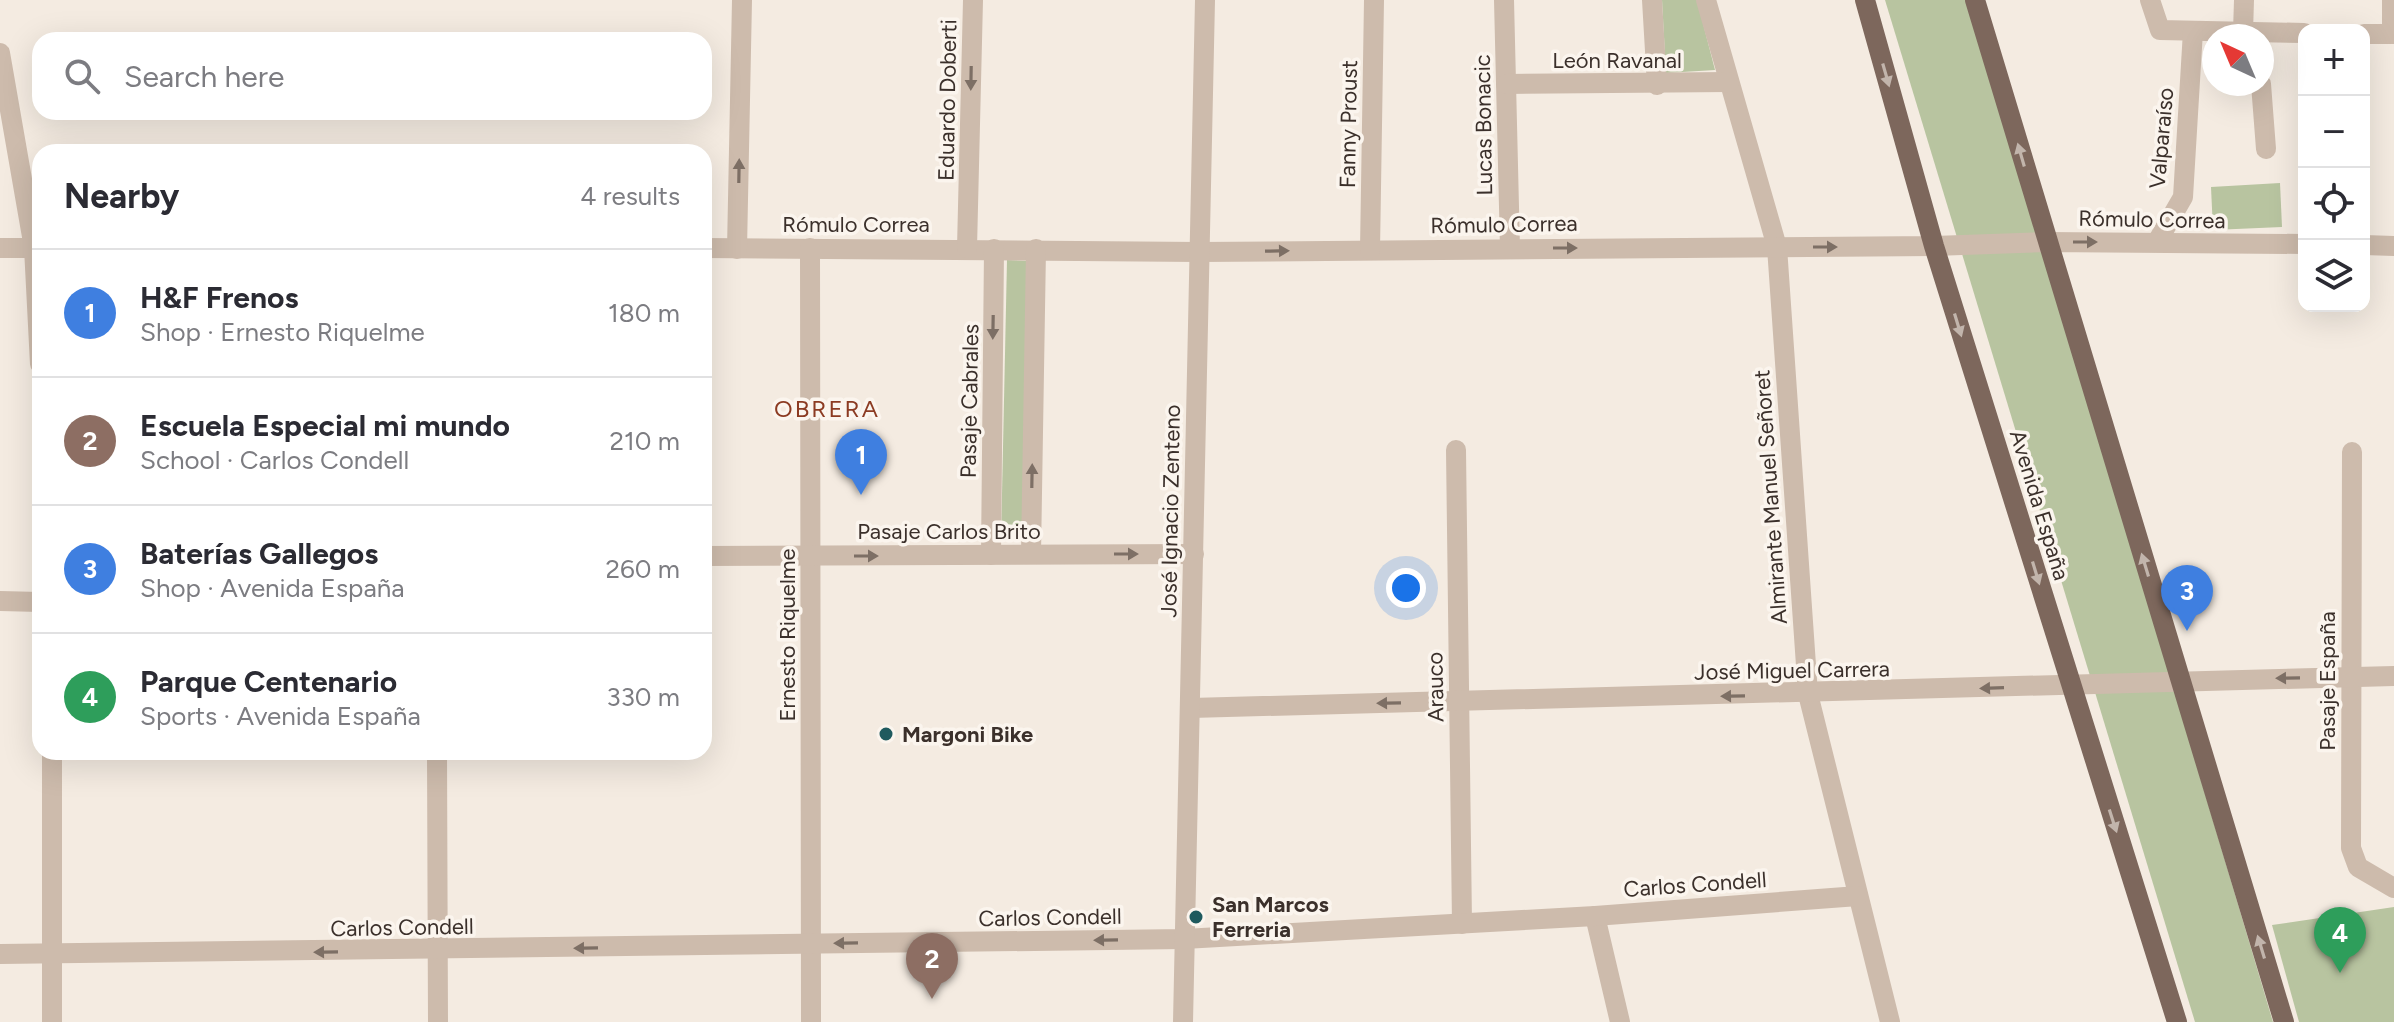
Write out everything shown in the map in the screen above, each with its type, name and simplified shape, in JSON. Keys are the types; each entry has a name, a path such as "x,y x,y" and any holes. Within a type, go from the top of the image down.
{"main road":[{"name":"Avenida España","path":"1865,0 1934,246 2177,1022"},
{"path":"1975,0 2284,1022"}],"street":[{"path":"737,249 742,0"},
{"name":"Eduardo Doberti","path":"967,248 973,0"},
{"name":"José Ignacio Zenteno","path":"1183,1022 1205,0"},
{"name":"Fanny Proust","path":"1370,250 1374,0"},
{"name":"Lucas Bonacic","path":"1504,0 1510,248"},
{"path":"1652,0 1657,85"},
{"name":"Almirante Manuel Señoret","path":"1706,0 1777,247 1808,694 1890,1022"},
{"path":"2150,0 2160,30 2202,31"},
{"path":"2244,0 2251,24"},
{"path":"2370,34 2393,34 2392,0"},
{"name":"Valparaíso","path":"2157,242 2183,197 2193,31"},
{"path":"2274,33 2298,33"},
{"path":"0,53 32,222"},
{"name":"León Ravanal","path":"1506,84 1729,82"},
{"path":"2262,96 2266,149"},
{"name":"Rómulo Correa","path":"712,248 1199,252 1934,246 2046,242 2298,244"},
{"path":"2370,245 2394,246"},
{"path":"0,248 32,248"},
{"name":"Ernesto Riquelme","path":"810,248 811,1022"},
{"name":"Pasaje Cabrales","path":"991,555 994,249"},
{"path":"1031,554 1036,249"},
{"name":"Arauco","path":"1456,450 1462,924"},
{"name":"Pasaje España","path":"2352,452 2351,848 2358,867 2394,888"},
{"name":"Pasaje Carlos Brito","path":"712,556 1194,554"},
{"path":"0,601 32,602"},
{"name":"José Miguel Carrera","path":"1191,708 1808,694 2180,679 2394,676"},
{"path":"52,760 52,1022"},
{"path":"437,760 438,1022"},
{"name":"Carlos Condell","path":"0,954 437,951 1184,939 1595,916 1858,896"},
{"path":"1595,916 1620,1022"}],"green space":[{"path":"1662,0 1697,0 1715,70 1666,73"},
{"path":"1885,0 1969,0 2273,1022 2195,1022"},
{"path":"2280,183 2282,227 2213,230 2211,187"},
{"path":"1007,260 1028,261 1022,541 1001,541"},
{"path":"2394,907 2394,1022 2299,1022 2272,925"}],"place":[{"name":"H&F Frenos","path":"861,495"},
{"name":"Baterías Gallegos","path":"2187,631"},
{"name":"Margoni Bike","path":"886,734"},
{"name":"San Marcos Ferreria","path":"1196,917"},
{"name":"Parque Centenario","path":"2340,973"},
{"name":"Escuela Especial mi mundo","path":"932,999"}],"district":[{"name":"OBRERA","path":"827,409"}]}
